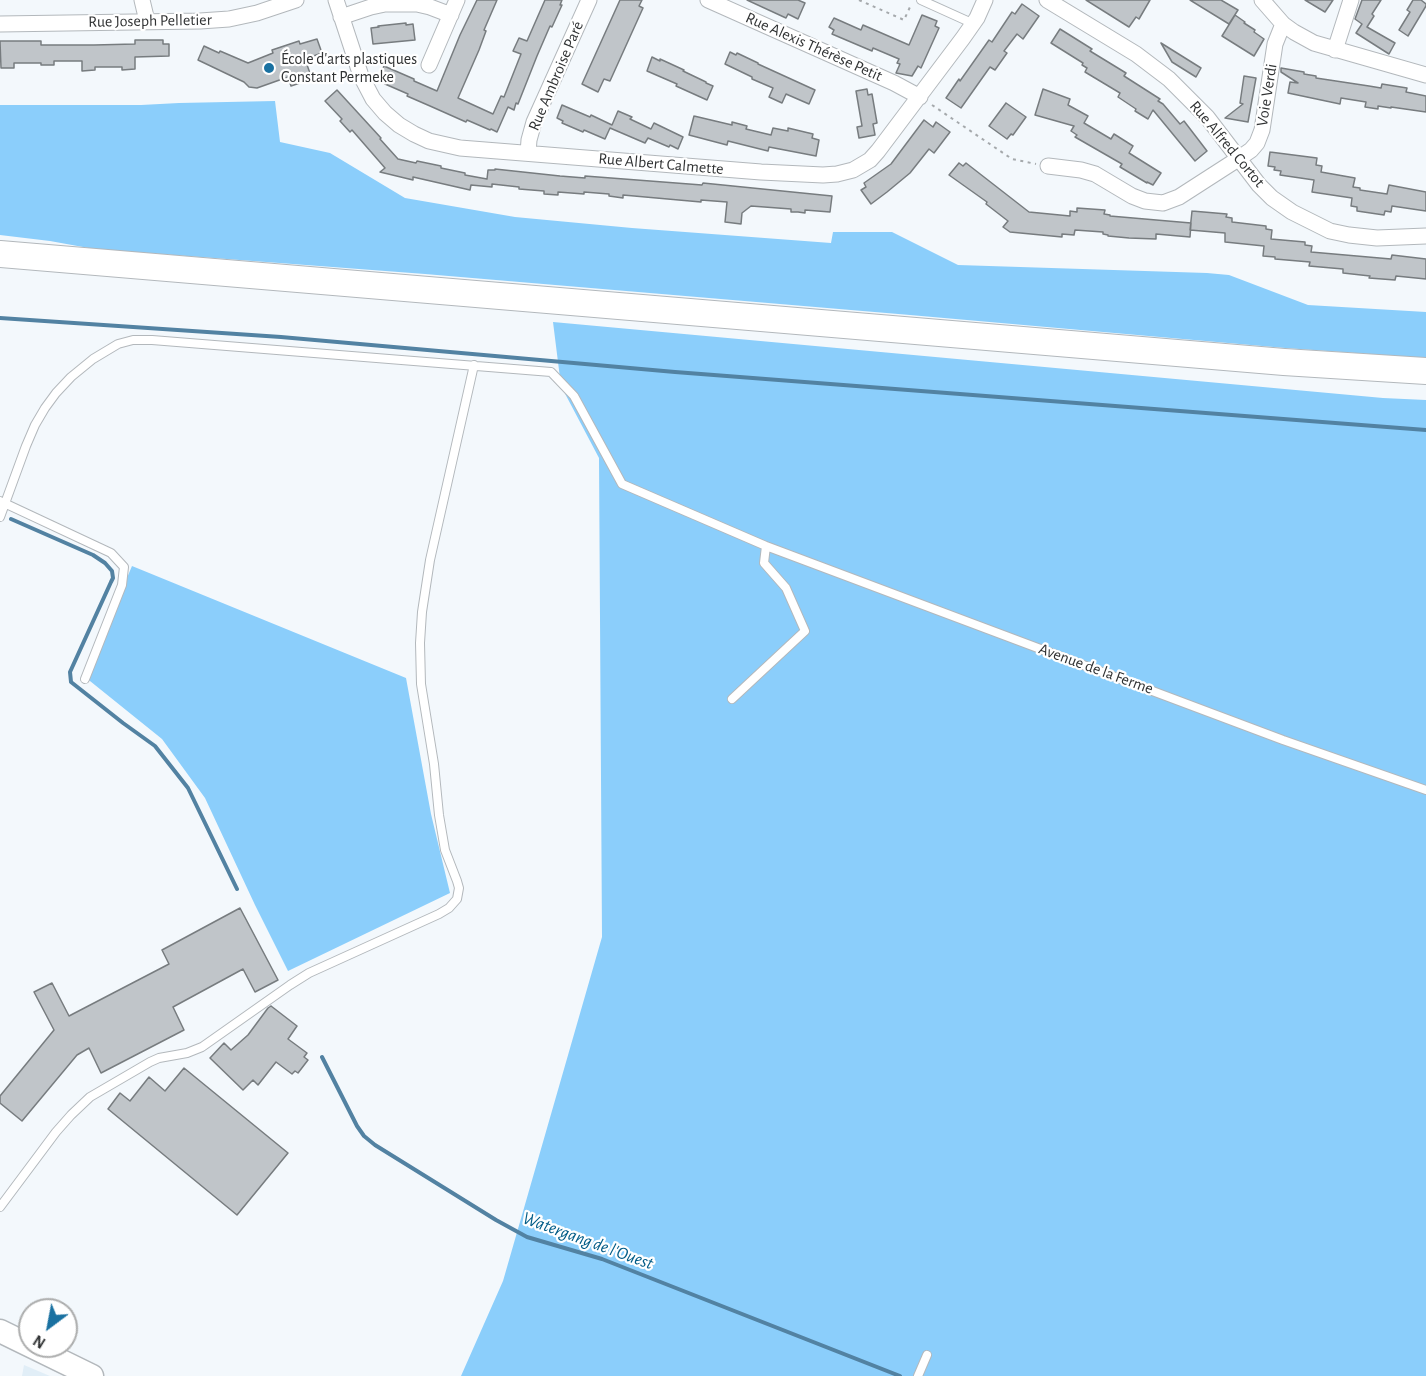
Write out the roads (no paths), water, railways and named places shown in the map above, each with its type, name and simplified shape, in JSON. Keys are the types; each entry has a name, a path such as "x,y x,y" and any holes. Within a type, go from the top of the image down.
{"main road":[{"path":"0,254 1284,362 1426,371"},
{"path":"0,267 1266,372 1426,383"},
{"path":"0,1330 92,1376"}],"street":[{"path":"142,0 147,21"},
{"name":"Rue Joseph Pelletier","path":"0,24 230,19 296,0"},
{"name":"Rue Albert Calmette","path":"336,0 368,91 399,125 421,138 460,148 761,172 837,174 853,170 870,160 878,151 974,24 985,0"},
{"path":"429,65 457,0"},
{"name":"Rue Ambroise Paré","path":"528,153 530,133 534,122 589,0"},
{"name":"Rue Alexis Thérèse Petit","path":"708,0 894,83 920,97"},
{"name":"Rue Alfred Cortot","path":"1047,0 1136,54 1169,79 1203,113 1253,178 1272,198 1292,212 1322,228 1358,237 1426,236"},
{"path":"1262,0 1284,24 1307,40 1426,75"},
{"path":"1335,50 1351,0"},
{"path":"341,17 371,7 393,4 423,5 451,15"},
{"name":"Voie Verdi","path":"1048,166 1088,172 1138,199 1163,203 1179,197 1254,147 1261,135 1273,51 1284,24"}],"lane":[{"path":"921,0 974,24"},
{"name":"Avenue de la Ferme","path":"0,517 2,502 35,425 56,393 71,376 93,359 118,344 133,340 551,372 574,396 622,484 766,546 1283,740 1426,790"},
{"path":"0,1207 56,1132 90,1097 150,1062 202,1047 319,967 439,914 457,899 459,888 445,850 434,764 420,684 420,643 430,560 474,365"},
{"path":"2,502 111,553 124,567 122,585 86,679"},
{"path":"732,699 805,631 786,588 764,563 766,546"},
{"path":"918,1376 927,1355"}],"waterway":[{"path":"0,318 281,337 675,372 1426,430"},
{"name":"Watergang de l'Ouest","path":"11,519 93,555 112,571 113,578 70,672 71,682 155,746 188,788 237,889"},
{"name":"Watergang de l'Ouest","path":"322,1057 364,1136 496,1220 527,1237 602,1259 900,1376"}],"place":[{"name":"École d'arts plastiques Constant Permeke","path":"269,68"}]}
